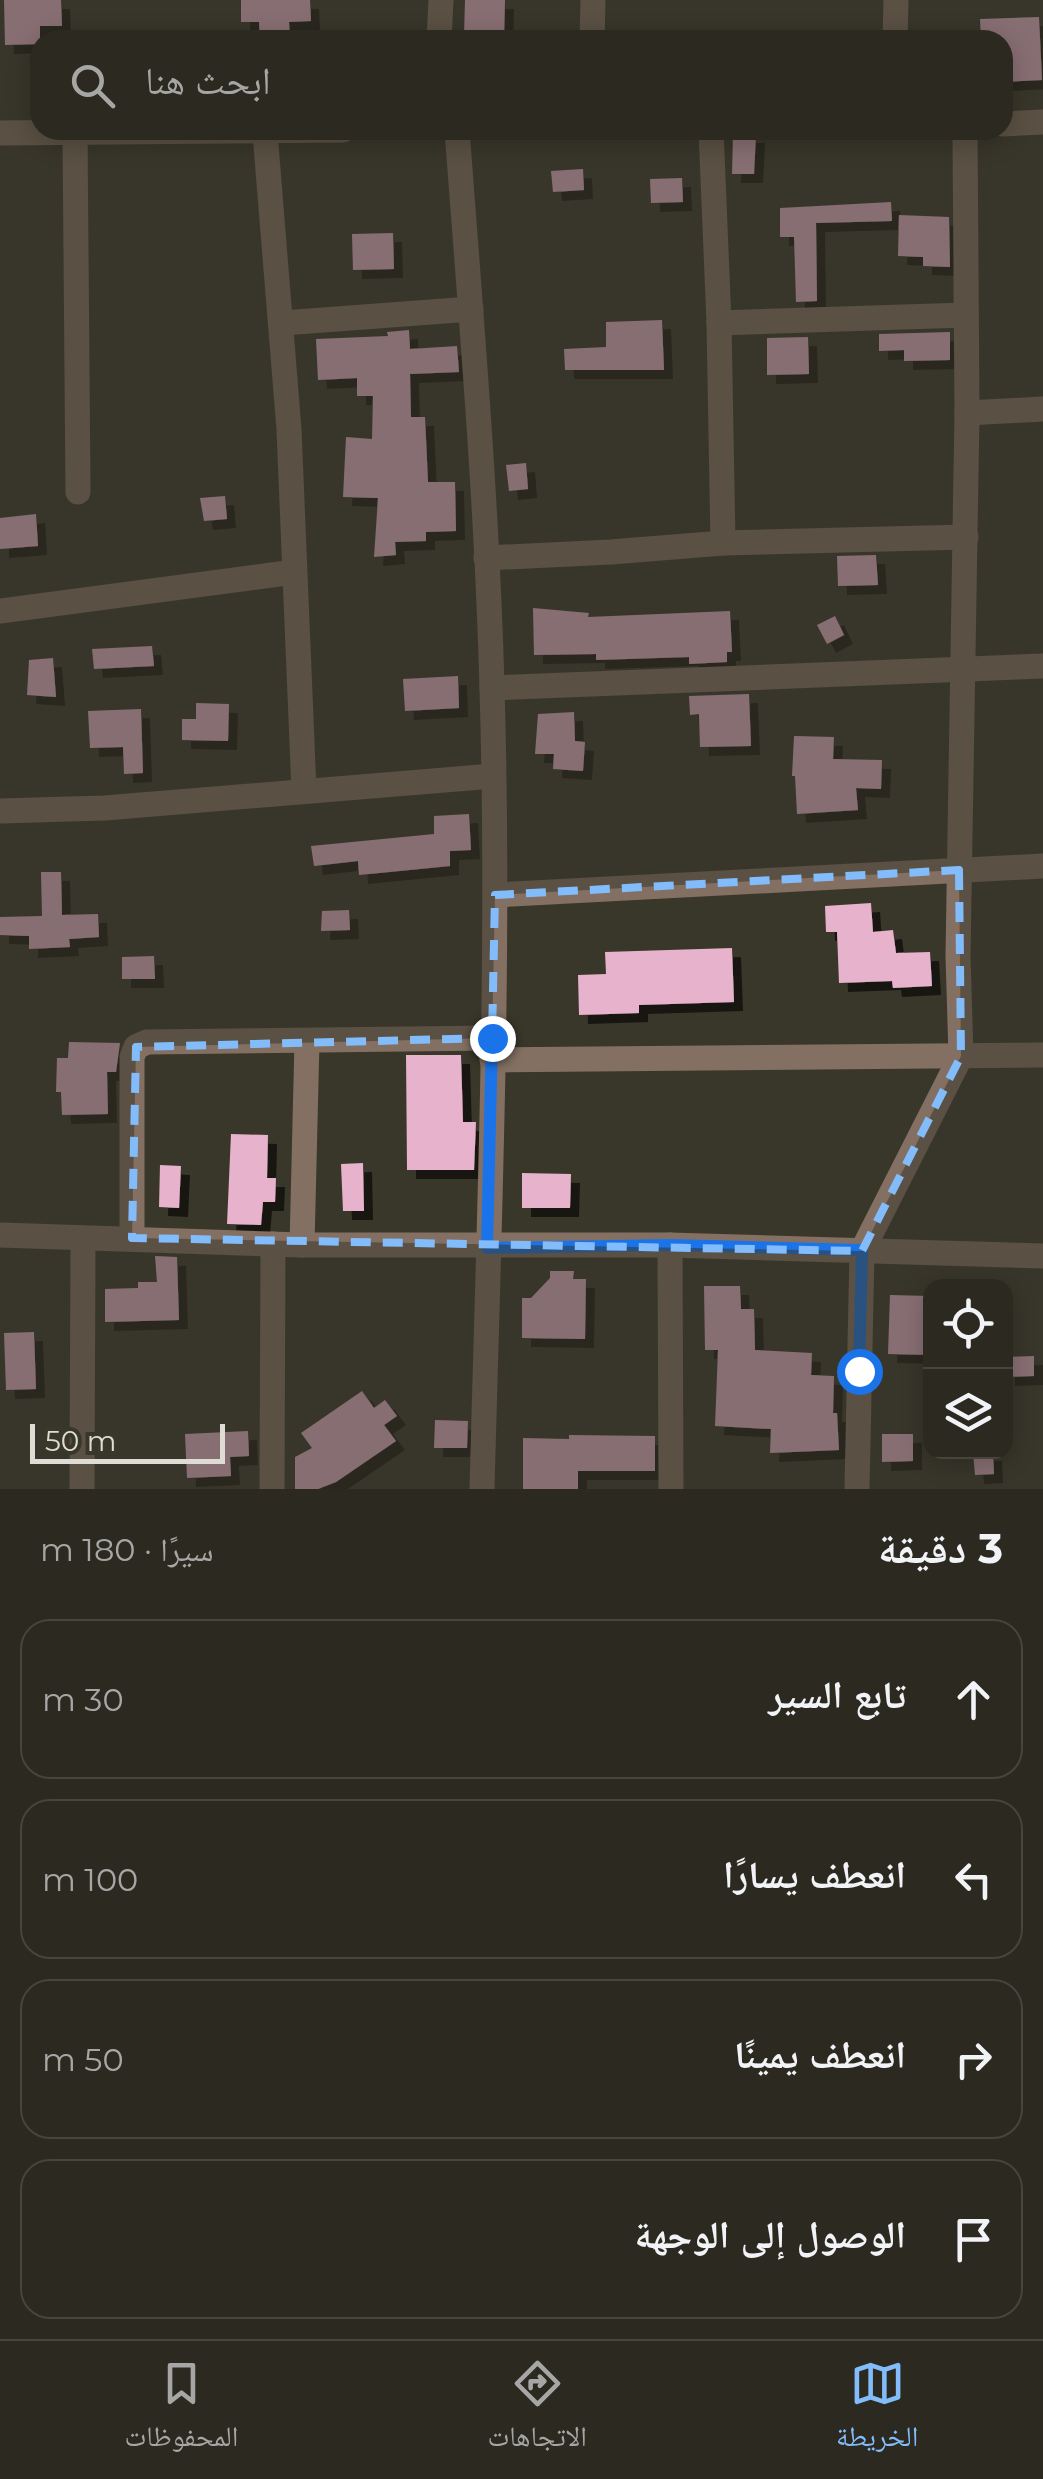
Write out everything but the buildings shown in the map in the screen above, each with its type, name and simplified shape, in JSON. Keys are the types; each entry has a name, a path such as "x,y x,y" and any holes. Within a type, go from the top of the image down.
{"street":[{"path":"439,30 441,0"},
{"path":"592,30 593,0"},
{"path":"895,30 896,0"},
{"path":"1013,124 1043,122"},
{"path":"0,133 30,133"},
{"path":"75,140 78,492"},
{"path":"266,140 283,323 304,791"},
{"path":"457,140 471,309 492,688 495,895 482,1489"},
{"path":"711,140 720,323 723,542"},
{"path":"857,1489 862,1250 960,1056 966,140"},
{"path":"283,323 471,309"},
{"path":"720,323 966,315"},
{"path":"967,413 1043,409"},
{"path":"486,558 723,542 966,536"},
{"path":"0,611 294,572"},
{"path":"492,688 1043,666"},
{"path":"0,811 104,808 493,776"},
{"path":"495,895 1043,866"},
{"path":"132,1238 132,1058 136,1047 147,1042 307,1041 492,1050 1043,1055"},
{"path":"302,1245 307,1041"},
{"path":"0,1235 302,1245 670,1245 1043,1256"},
{"path":"82,1489 83,1238"},
{"path":"272,1489 274,1244"},
{"path":"670,1245 670,1489"}],"highlighted area":[{"path":"959,870 961,1056 862,1251 132,1238 136,1047 492,1038 495,895"}],"route":[{"path":"492,1038 487,1248 670,1245 862,1250 859,1371"}]}
